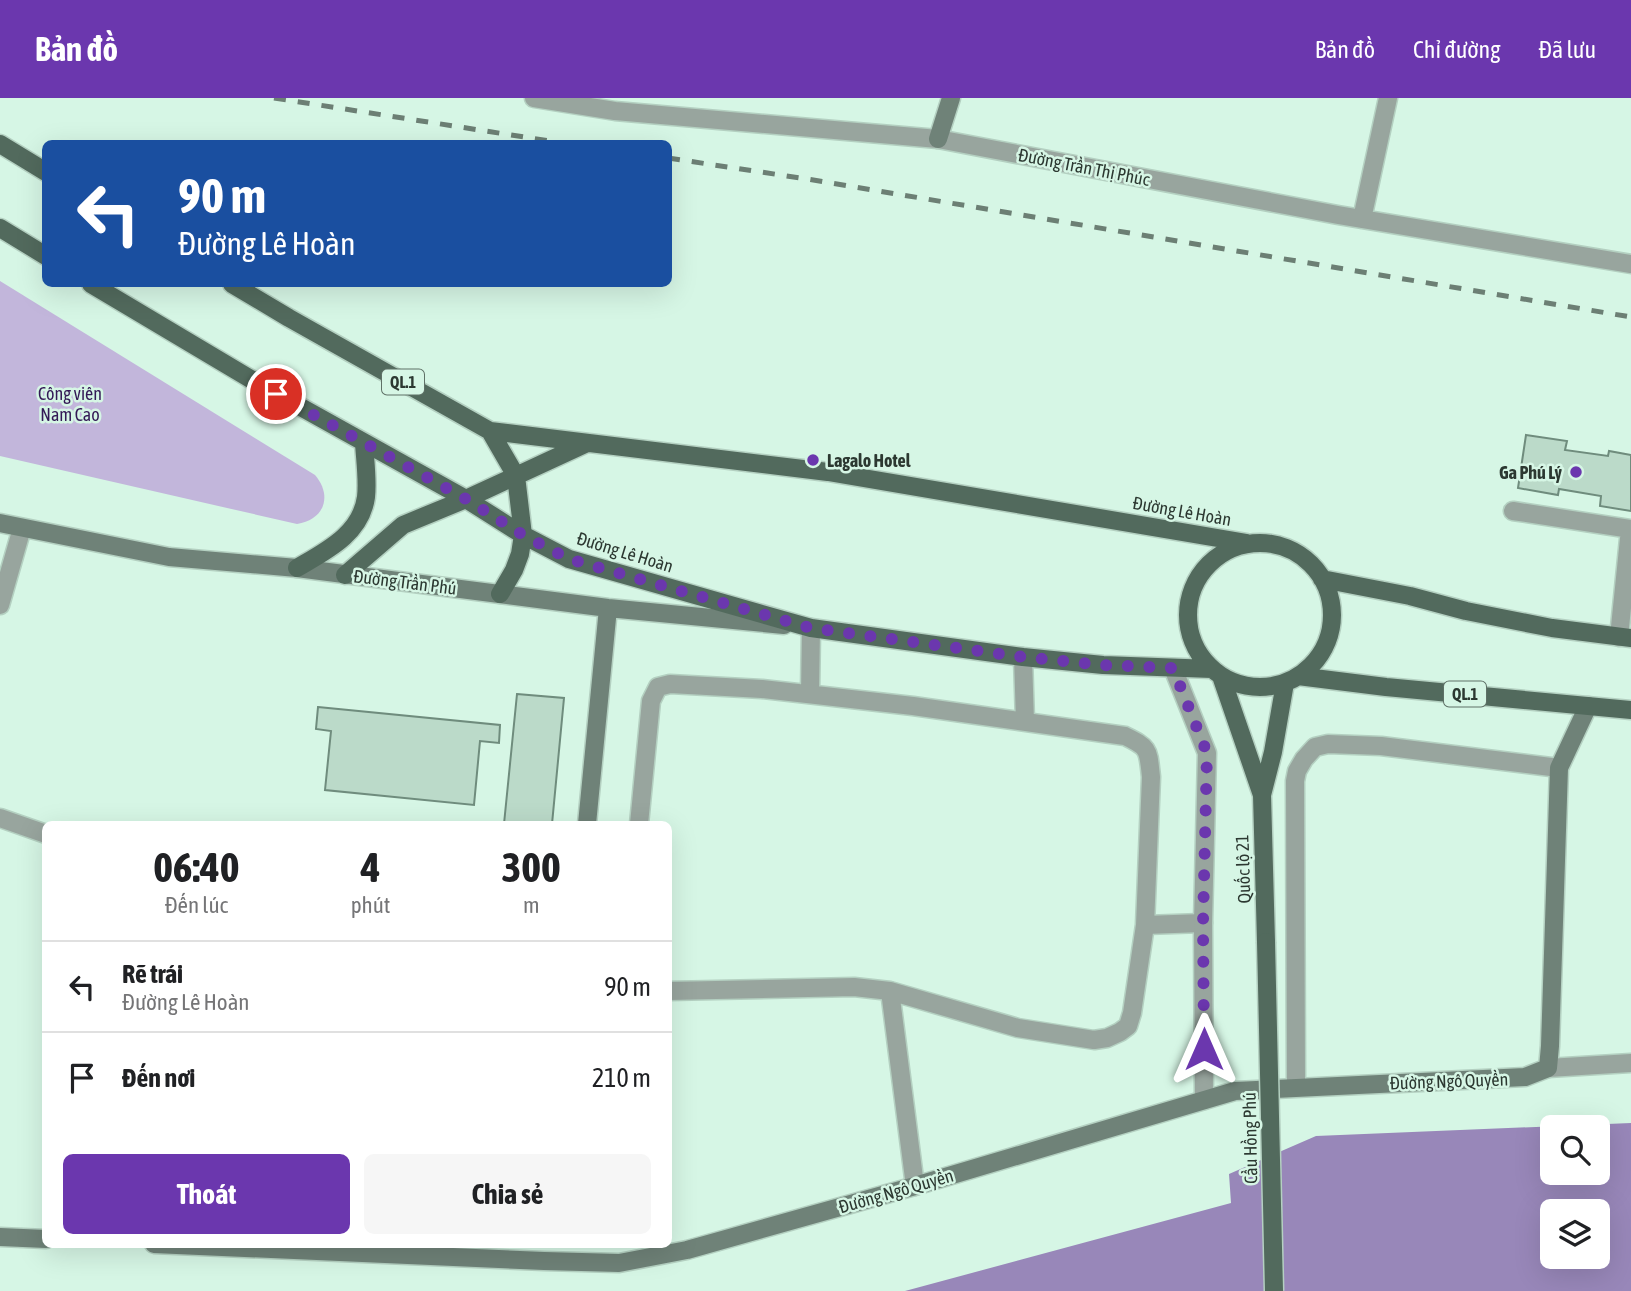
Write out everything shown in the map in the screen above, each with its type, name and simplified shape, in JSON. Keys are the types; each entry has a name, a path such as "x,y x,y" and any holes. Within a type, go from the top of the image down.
{"main road":[{"path":"0,144 42,170"},
{"path":"0,228 42,254"},
{"name":"Đường Lê Hoàn","path":"96,287 254,381 569,559 811,628 1023,657 1217,673"},
{"name":"Đường Lê Hoàn","path":"237,287 490,431 828,472 1247,543"},
{"path":"490,431 516,476 523,535 517,562 500,594"},
{"path":"297,568 341,541 361,518 366,497 364,443"},
{"path":"345,575 403,525 587,443"},
{"path":"1247,543 1270,543 1291,549 1309,561 1322,579 1331,599 1332,621 1326,643 1315,661 1292,679 1259,687 1234,683 1217,673 1197,651 1189,629 1188,606 1195,584 1207,565 1226,551 1247,543"},
{"path":"1322,579 1410,596 1515,621 1625,637"},
{"name":"Quốc lộ 21","path":"1217,673 1262,795"},
{"name":"Quốc lộ 21","path":"1266,942 1262,795 1292,679"},
{"name":"QL.1","path":"1292,679 1631,710"},
{"name":"Cầu Hồng Phú","path":"1266,942 1274,1291"}],"street":[{"name":"Đường Trần Thị Phúc","path":"534,98 615,111 938,139 1362,219 1631,264"},
{"path":"938,139 951,98"},
{"path":"1362,219 1388,98"},
{"path":"1513,511 1631,529 1625,637"},
{"name":"Đường Trần Phú","path":"0,523 169,557 297,568 608,608 811,628"},
{"path":"0,605 22,528"},
{"path":"587,821 608,608"},
{"path":"810,694 811,628"},
{"path":"1023,657 1025,722"},
{"path":"1173,668 1207,753 1203,923 1204,1100"},
{"path":"639,821 651,701 658,687 670,684 810,694 1125,736 1142,744 1149,755 1151,777 1145,925 1130,1020 1128,1026 1120,1032 1094,1040 1018,1028 890,991 854,987 672,991"},
{"path":"1548,1068 1559,768 1587,706"},
{"path":"1296,1087 1295,781 1304,759 1315,747 1341,744 1381,746 1559,768"},
{"path":"0,818 42,833"},
{"path":"1145,925 1203,923"},
{"path":"890,991 915,1186"},
{"name":"Đường Ngô Quyền","path":"328,1248 545,1253 619,1263 687,1250 1235,1091 1525,1077 1548,1068 1631,1063"},
{"path":"0,1237 42,1240"}],"green space":[{"name":"Công viên Nam Cao","path":"0,281 315,475 324,491 323,506 319,512 314,518 297,524 0,456"}],"shaded area":[{"path":"1631,1123 1631,1291 905,1291 1231,1203 1229,1174 1316,1136 1540,1127 1540,1185 1610,1185 1610,1124"}],"building":[{"name":"Ga Phú Lý","path":"1526,435 1567,441 1565,450 1608,456 1609,451 1631,455 1631,511 1600,506 1601,496 1559,489 1558,495 1518,488"},
{"path":"517,694 564,698 552,821 504,821"},
{"path":"318,707 500,725 499,743 480,741 474,805 325,790 331,731 316,729"}],"railway":[{"path":"274,98 543,140"},
{"path":"672,159 1631,317"}],"place":[{"name":"Lagalo Hotel","path":"813,460"},
{"name":"Ga Phú Lý","path":"1576,472"}],"route":[{"path":"276,394 569,559 811,628 1023,657 1103,665 1173,668 1207,753 1203,923 1204,1049"}]}
